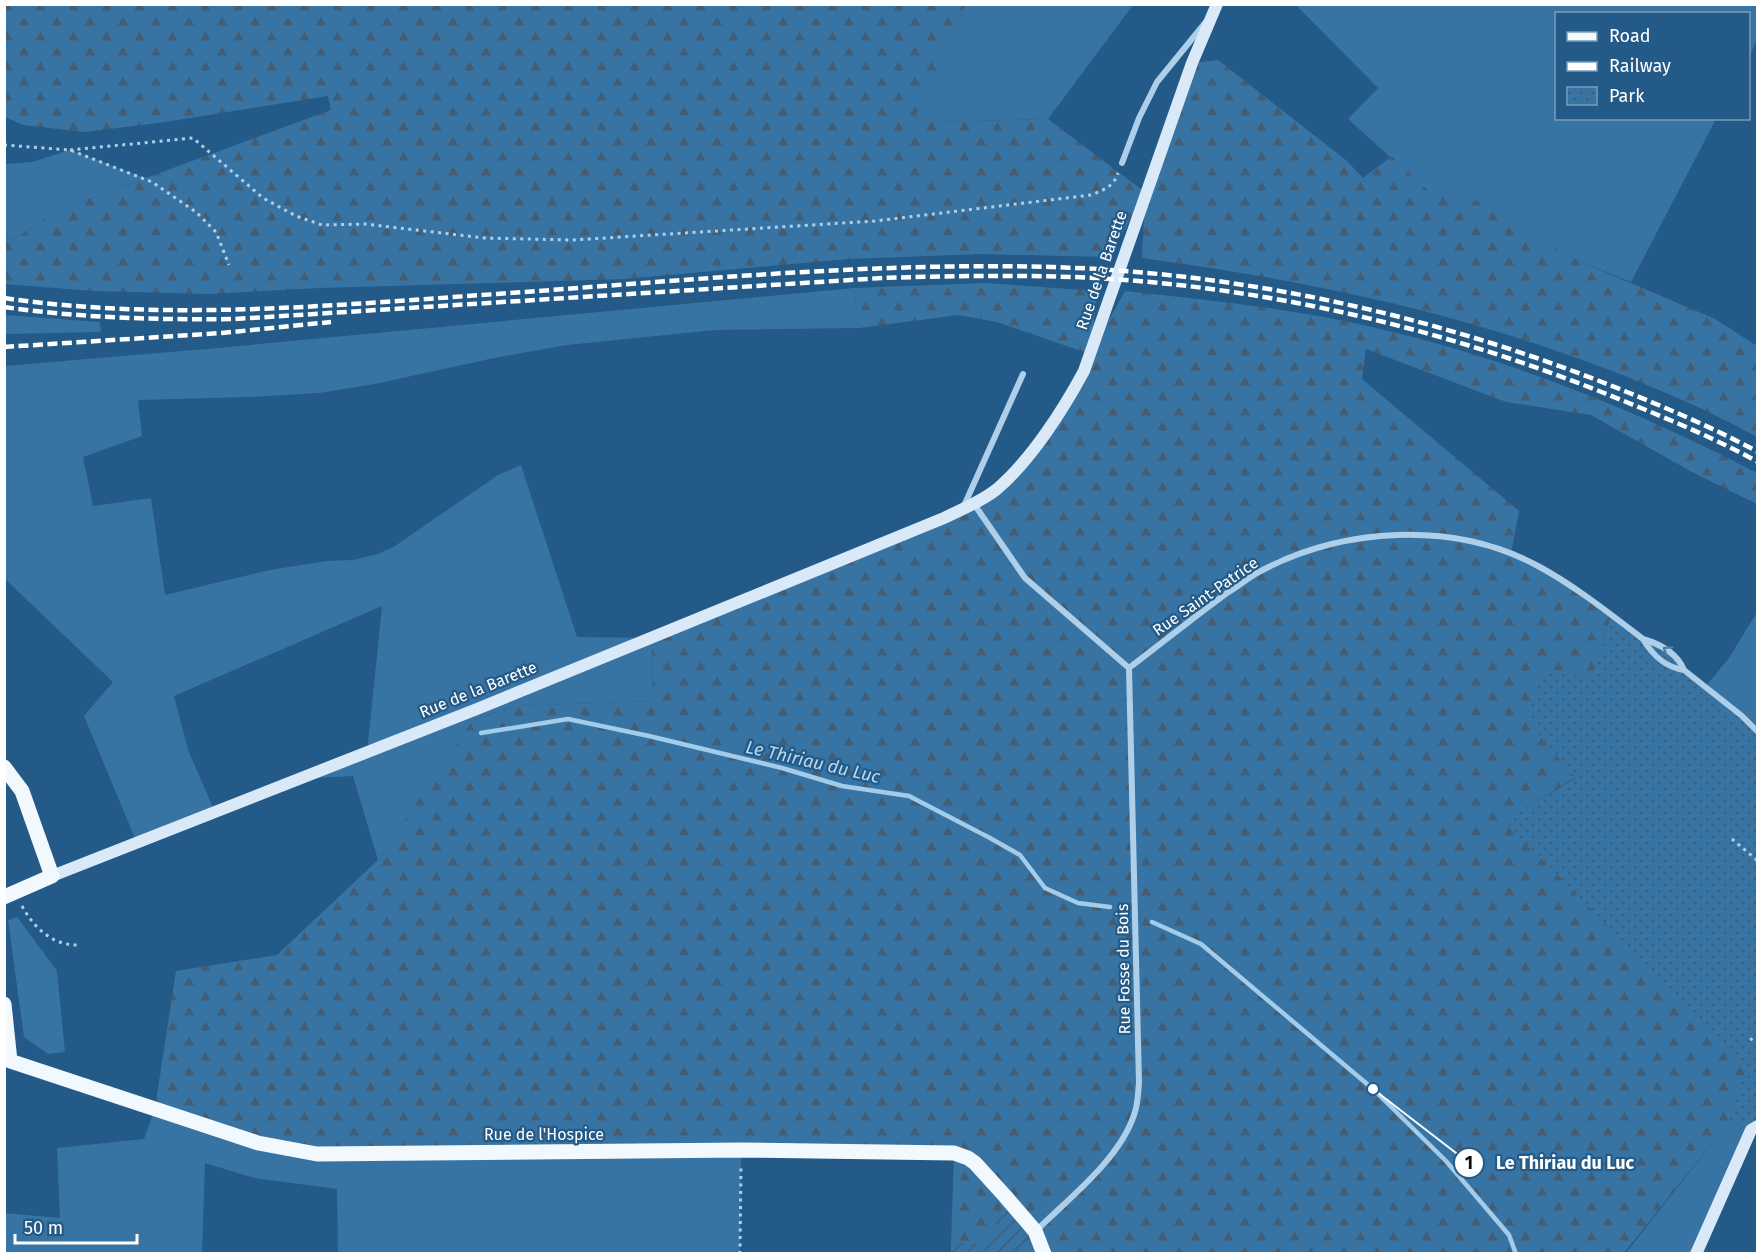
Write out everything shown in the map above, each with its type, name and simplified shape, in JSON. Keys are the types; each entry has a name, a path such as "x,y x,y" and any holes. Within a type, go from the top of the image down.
{"main road":[{"path":"4,767 22,791 52,876"},
{"name":"Rue de la Barette","path":"9,895 52,876"},
{"path":"4,1004 7,1062"},
{"name":"Rue de l'Hospice","path":"7,1062 258,1143 317,1154 741,1150 954,1153 975,1163 1035,1231 1044,1254"}],"street":[{"path":"1122,163 1143,109 1157,82 1214,10"},
{"name":"Rue de la Barette","path":"52,876 488,705 944,518 968,507 996,489 1046,433 1084,371 1192,63 1214,10"},
{"path":"1023,374 968,507 1025,578 1130,668"},
{"name":"Rue Saint-Patrice","path":"1130,668 1202,611 1256,573 1288,558 1319,547 1373,535 1418,535 1452,538 1511,553 1558,577 1642,639 1656,643 1680,659 1684,670"},
{"name":"Rue Saint-Patrice","path":"1642,639 1651,654 1673,668 1684,670 1742,716 1758,732"},
{"name":"Rue Fosse du Bois","path":"1035,1231 1111,1157 1125,1138 1136,1113 1139,1083 1130,668"},
{"path":"1696,1254 1751,1130 1758,1126"}],"path":[{"path":"4,145 70,150 194,138 263,198 296,216 322,225 366,224 483,238 573,240 875,220 1091,195 1106,189 1115,182 1122,163"},
{"path":"70,150 152,182 196,212 216,232 230,265"},
{"path":"1732,839 1758,861"},
{"path":"9,895 40,930 66,945 79,945"},
{"path":"1750,1040 1758,1035"},
{"path":"740,1254 741,1150"}],"green space":[{"path":"5,5 965,5 915,117 933,122 1048,119 1146,193 1192,63 1218,60 1347,161 1363,178 1392,156 1438,200 1450,190 1500,211 1563,254 1715,319 1757,346 1757,437 1643,383 1490,329 1319,287 1142,258 1145,195 1108,257 980,254 849,259 624,279 320,288 209,294 93,291 5,284 5,239 14,240 64,208 331,110 328,96 85,132 23,125 5,117"},
{"path":"965,5 1133,5 1048,119 933,122 915,117"},
{"path":"1296,5 1757,5 1757,40 1750,55 1750,12 1555,12 1555,120 1715,120 1631,282 1563,254 1500,211 1450,190 1438,200 1348,119 1378,88"},
{"path":"70,150 145,178 64,208 14,240 5,239 5,164 32,162"},
{"path":"986,283 1097,291 1091,352 1125,291 1280,310 1372,327 1472,354 1569,388 1664,428 1757,473 1757,504 1692,472 1591,415 1506,402 1366,349 1362,379 1519,511 1511,553 1536,565 1611,615 1592,677 1576,777 1505,821 1747,1066 1729,1122 1624,1253 1015,1253 1035,1231 1005,1196 991,1240 985,1245 951,1243 954,1154 317,1154 155,1108 176,971 277,955 378,860 473,720 515,706 653,701 652,638 974,504 1046,433 1090,354 997,322 958,315 859,328 854,288"},
{"path":"854,288 859,328 715,330 567,345 375,384 319,393 138,400 142,436 83,457 93,506 151,498 165,595 270,570 327,561 353,560 378,554 395,546 498,475 521,465 577,637 652,638 653,701 515,706 473,720 378,860 353,776 299,779 367,753 382,606 174,696 188,750 215,812 137,843 84,716 113,682 5,579 4,366"},
{"path":"5,315 100,322 101,332 5,334"},
{"path":"1757,612 1757,732 1705,687 1729,658"},
{"path":"1611,615 1680,659 1684,670 1757,732 1757,1126 1751,1130 1729,1122 1747,1066 1504,821 1576,778 1525,719 1542,670 1592,677"},
{"path":"17,917 57,971 65,1052 48,1054 24,1037 8,920"},
{"path":"155,1108 741,1150 740,1253 338,1253 337,1189 254,1178 205,1163 202,1253 5,1253 4,1213 60,1218 57,1148 144,1139"},
{"path":"1729,1122 1751,1130 1696,1253 1625,1254"},
{"path":"1005,1196 1035,1231 1015,1253 951,1254 951,1243 985,1245 991,1240"}],"waterway":[{"name":"Le Thiriau du Luc","path":"481,733 568,719 782,768 842,786 909,796 1020,855 1045,888 1078,903 1110,907"},
{"name":"Le Thiriau du Luc","path":"1152,922 1201,944 1373,1089 1446,1161 1509,1235 1516,1254"}],"railway":[{"path":"4,298 127,309 250,309 374,303 705,278 913,267 1052,267 1126,271 1273,290 1345,304 1488,342 1627,392 1726,435 1758,452"},
{"path":"4,307 119,318 235,319 882,278 1025,276 1141,281 1276,299 1343,312 1476,348 1540,369 1624,401 1701,434 1758,462"},
{"path":"4,347 222,333 331,322"}],"place":[{"name":"Le Thiriau du Luc","path":"1373,1089"}]}
